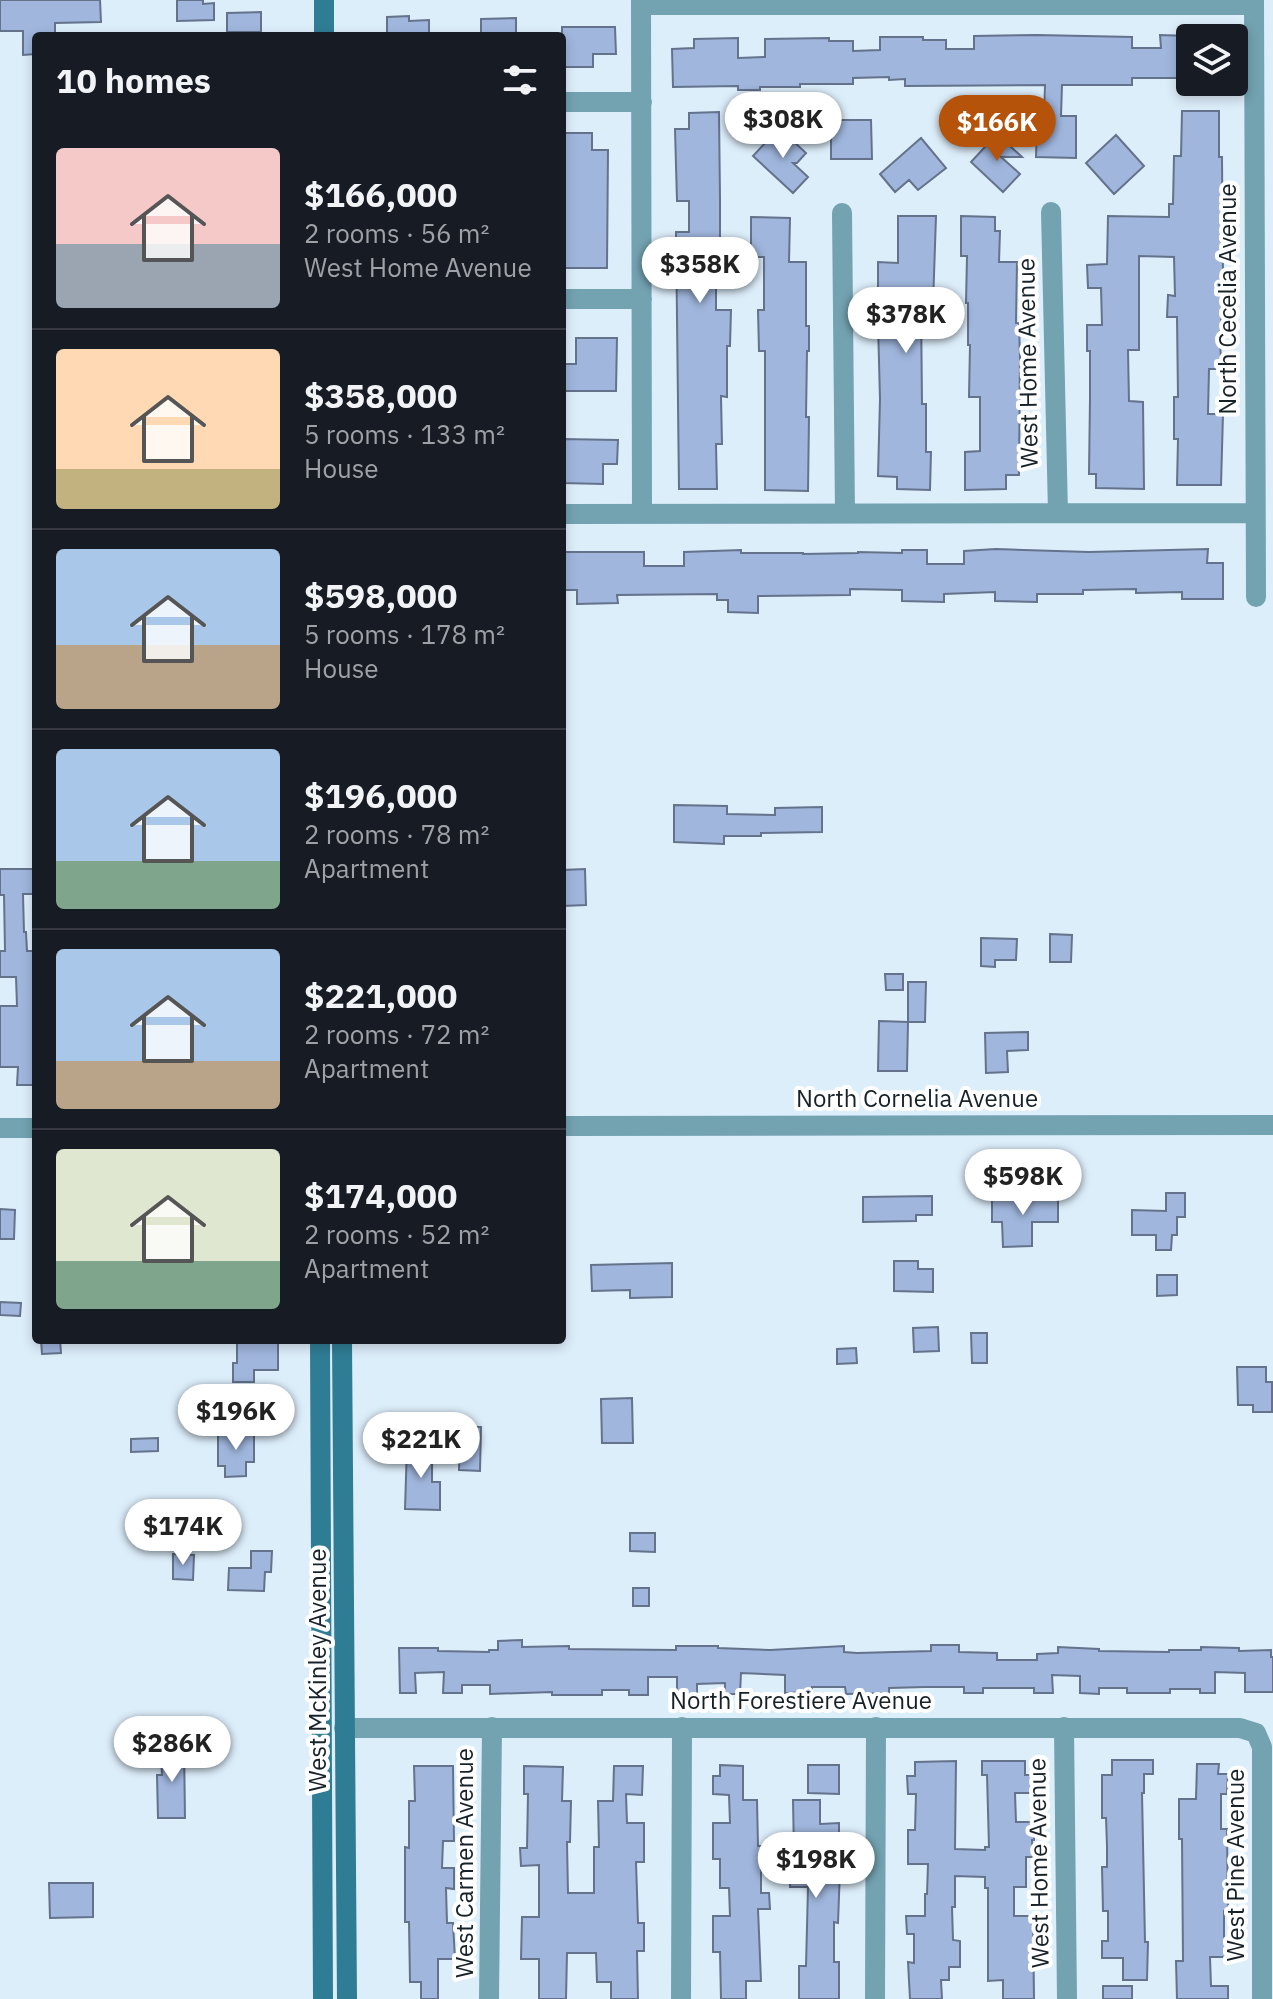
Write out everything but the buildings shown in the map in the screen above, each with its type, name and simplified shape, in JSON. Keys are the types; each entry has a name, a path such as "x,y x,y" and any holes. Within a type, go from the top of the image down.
{"main road":[{"path":"324,0 324,32"},
{"name":"West McKinley Avenue","path":"320,1344 323,1999"},
{"name":"West McKinley Avenue","path":"342,1344 347,1999"},
{"path":"322,1878 333,1902 334,1999"}],"street":[{"path":"642,514 642,2 1254,2"},
{"name":"North Cecelia Avenue","path":"1254,2 1256,597"},
{"path":"566,102 642,102"},
{"name":"West Home Avenue","path":"1051,212 1058,513"},
{"path":"842,213 845,513"},
{"path":"566,299 642,299"},
{"path":"566,514 1255,513"},
{"name":"North Cornelia Avenue","path":"566,1126 1273,1125"},
{"path":"0,1128 32,1128"},
{"name":"West Carmen Avenue","path":"489,1999 492,1727"},
{"path":"681,1999 682,1727"},
{"path":"875,1999 876,1727"},
{"name":"West Home Avenue","path":"1064,1727 1067,1999"},
{"name":"North Forestiere Avenue","path":"344,1728 1064,1727 1240,1728 1256,1733"},
{"name":"West Pine Avenue","path":"1256,1733 1262,1747 1262,1999"}]}
